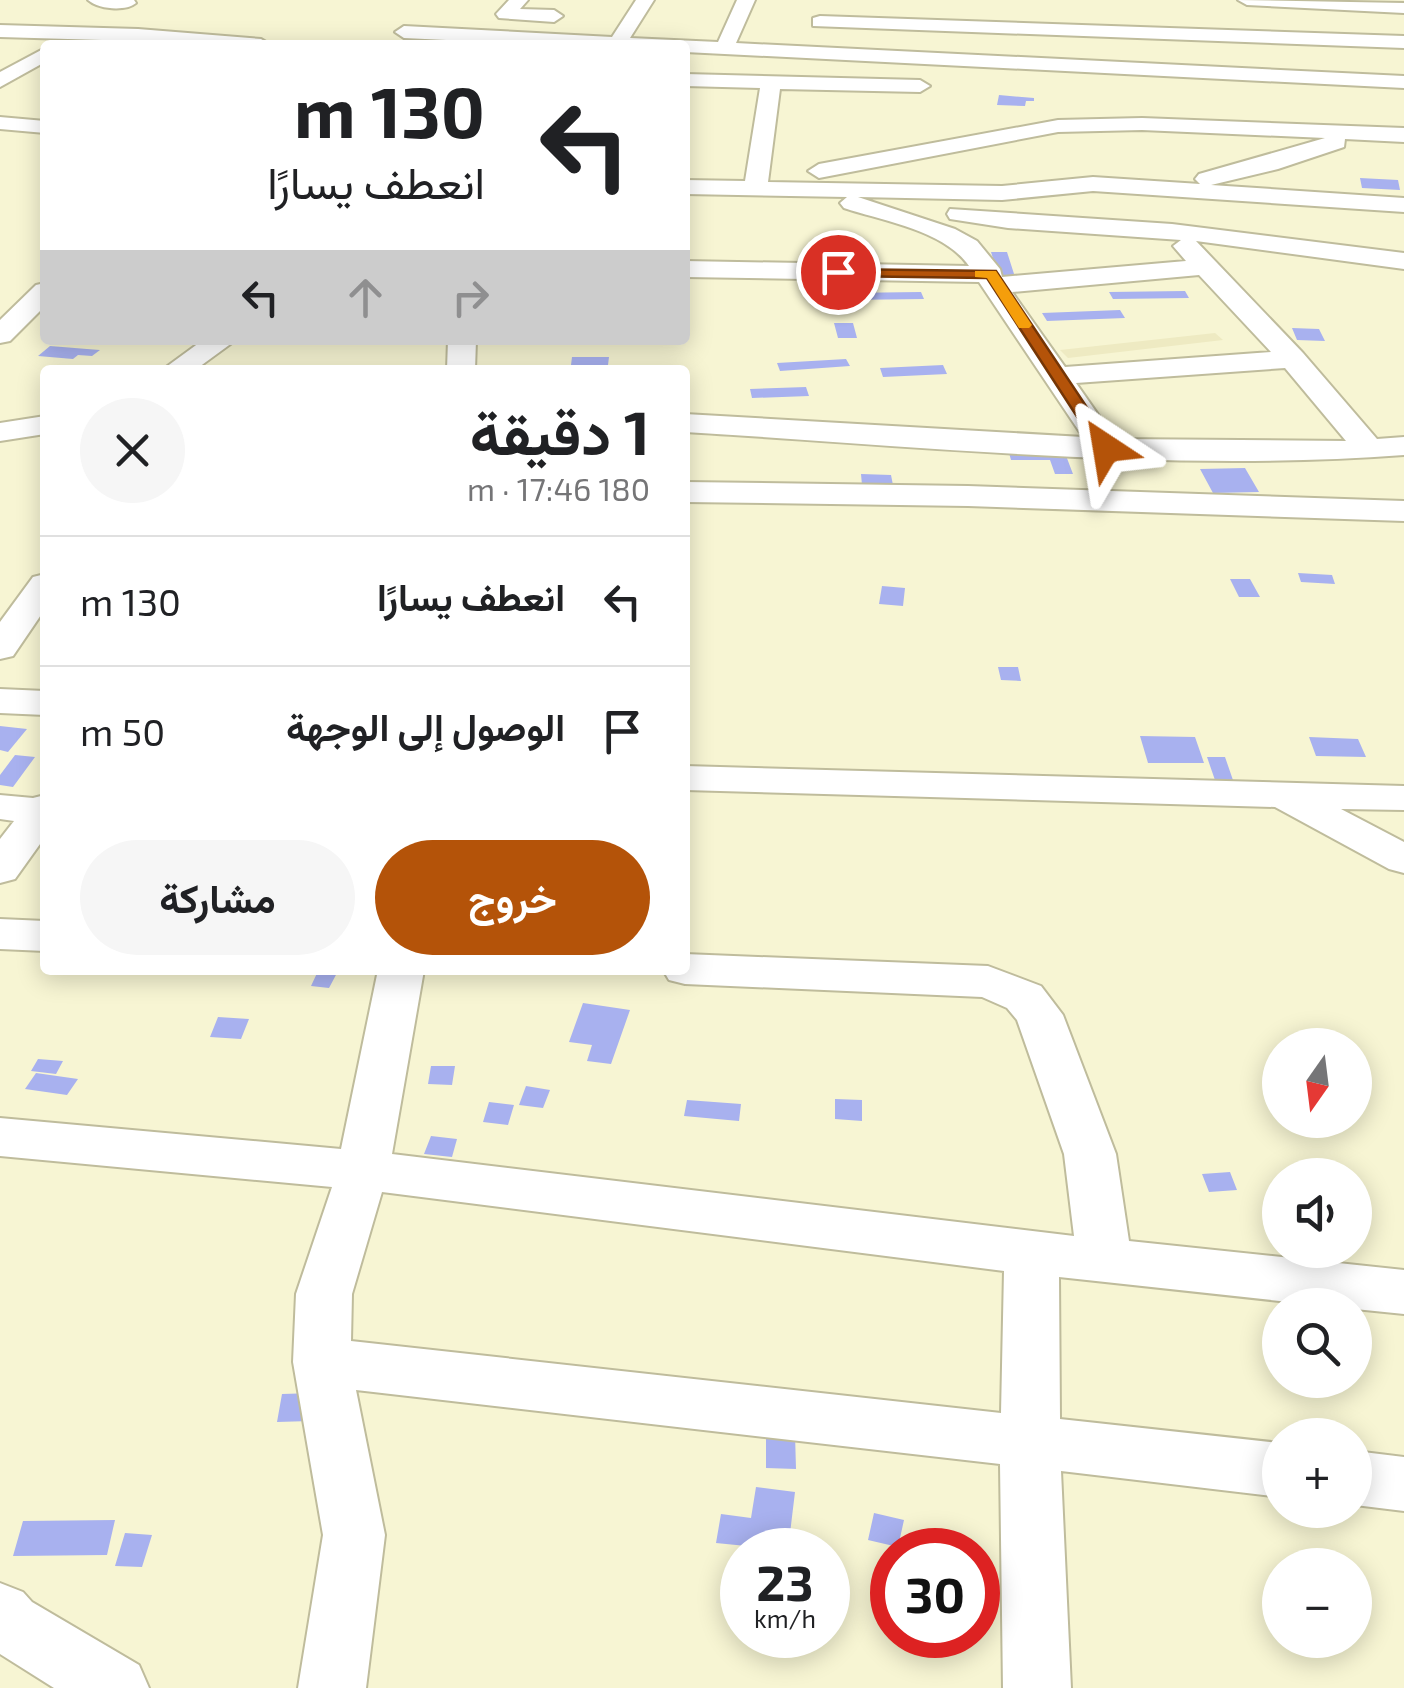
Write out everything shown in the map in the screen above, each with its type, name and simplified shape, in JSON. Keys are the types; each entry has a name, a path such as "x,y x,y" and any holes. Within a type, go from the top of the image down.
{"street":[{"path":"68,40 127,3 97,0"},
{"path":"518,0 505,14 582,17"},
{"path":"725,46 746,0"},
{"path":"848,52 860,0"},
{"path":"912,132 920,86 957,0"},
{"path":"1247,0 1404,8"},
{"path":"429,10 404,32 545,40"},
{"path":"618,40 637,14"},
{"path":"796,22 1104,23 1228,34 1404,42"},
{"path":"1024,191 1104,23"},
{"path":"0,31 185,40"},
{"path":"1228,34 1232,72"},
{"path":"690,45 1404,82"},
{"path":"0,83 40,57"},
{"path":"690,80 920,86"},
{"path":"746,185 771,82"},
{"path":"0,83 30,88"},
{"path":"746,185 912,132 1065,111 1142,124 1404,135"},
{"path":"0,124 40,126"},
{"path":"1142,187 1238,172 1365,133"},
{"path":"690,187 1024,191 1094,184 1404,205"},
{"path":"808,190 946,234 968,246 1106,448"},
{"path":"835,197 1008,221 1172,231 1404,261"},
{"path":"1172,231 1292,359 1368,448"},
{"path":"690,269 994,280 1206,267"},
{"path":"15,286 40,289"},
{"path":"0,334 40,295"},
{"path":"185,365 218,345"},
{"path":"1058,376 1292,359"},
{"path":"4,431 40,419"},
{"path":"690,422 1106,448 1321,452 1404,446"},
{"path":"4,431 40,426"},
{"path":"690,492 1404,511"},
{"path":"0,648 40,591"},
{"path":"0,700 40,703"},
{"path":"690,778 1404,798"},
{"path":"1282,794 1404,860"},
{"path":"0,807 40,809"},
{"path":"0,869 40,814"},
{"path":"0,934 40,936"},
{"path":"690,968 988,982 1024,997 1039,1015 1090,1154 1104,1260"},
{"path":"332,1688 354,1534 322,1362 324,1294 362,1170 400,975"},
{"path":"0,1137 362,1170 1032,1253 1404,1292"},
{"path":"1032,1253 1030,1441 1037,1688"},
{"path":"322,1362 1262,1468"},
{"path":"1372,1480 1404,1484"},
{"path":"0,1614 9,1624 115,1688"}],"shaded area":[{"path":"1215,333 1223,340 1068,358 1060,350"}],"building":[{"path":"999,95 1034,101 1026,101 1025,106 997,105"},
{"path":"1360,178 1398,180 1400,190 1362,188"},
{"path":"991,252 1007,252 1015,277 999,277"},
{"path":"1185,291 1189,298 1113,299 1109,292"},
{"path":"921,292 924,299 846,300 844,293"},
{"path":"1120,310 1125,318 1047,321 1042,313"},
{"path":"834,323 853,323 857,338 838,338"},
{"path":"1292,328 1319,329 1325,341 1297,340"},
{"path":"50,346 100,350 92,356 78,355 73,359 38,356"},
{"path":"572,357 609,357 608,365 571,365"},
{"path":"846,359 850,366 780,371 777,363"},
{"path":"943,365 947,374 883,377 880,368"},
{"path":"806,387 809,396 752,398 750,389"},
{"path":"1009,453 1065,453 1073,474 1055,474 1050,460 1011,460"},
{"path":"1245,468 1259,492 1213,493 1200,469"},
{"path":"861,474 891,475 893,485 862,485"},
{"path":"1298,573 1332,575 1335,584 1301,582"},
{"path":"1230,579 1250,579 1260,597 1239,597"},
{"path":"882,586 905,588 903,606 879,604"},
{"path":"998,667 1018,667 1021,681 1001,680"},
{"path":"0,726 27,729 8,752 0,750"},
{"path":"1140,736 1195,737 1204,763 1148,763"},
{"path":"1309,737 1358,739 1366,757 1316,756"},
{"path":"15,755 35,757 13,787 0,785 0,775"},
{"path":"1207,757 1225,757 1234,783 1216,783"},
{"path":"316,975 336,975 329,988 311,986"},
{"path":"583,1003 630,1010 611,1064 587,1061 592,1045 569,1042"},
{"path":"218,1017 249,1019 241,1039 210,1037"},
{"path":"38,1059 63,1061 56,1074 31,1071"},
{"path":"431,1066 455,1066 452,1085 428,1084"},
{"path":"36,1073 78,1079 67,1095 25,1089"},
{"path":"526,1086 550,1090 543,1108 519,1105"},
{"path":"835,1099 862,1100 862,1121 835,1119"},
{"path":"687,1100 741,1104 739,1121 684,1116"},
{"path":"489,1102 514,1105 508,1125 483,1122"},
{"path":"431,1136 457,1139 452,1157 424,1154"},
{"path":"1230,1172 1237,1190 1209,1192 1202,1174"},
{"path":"315,1393 310,1421 277,1422 282,1394"},
{"path":"766,1433 795,1434 796,1469 766,1468"},
{"path":"756,1487 795,1492 791,1528 720,1528 720,1543 716,1543 721,1514 751,1518"},
{"path":"874,1513 904,1520 902,1528 871,1528"},
{"path":"115,1520 107,1555 13,1556 23,1521"},
{"path":"125,1533 152,1535 142,1567 115,1566"}],"slow traffic":[{"path":"979,274 991,274 1024,325"}],"route":[{"path":"838,272 991,274 1106,448"}]}
